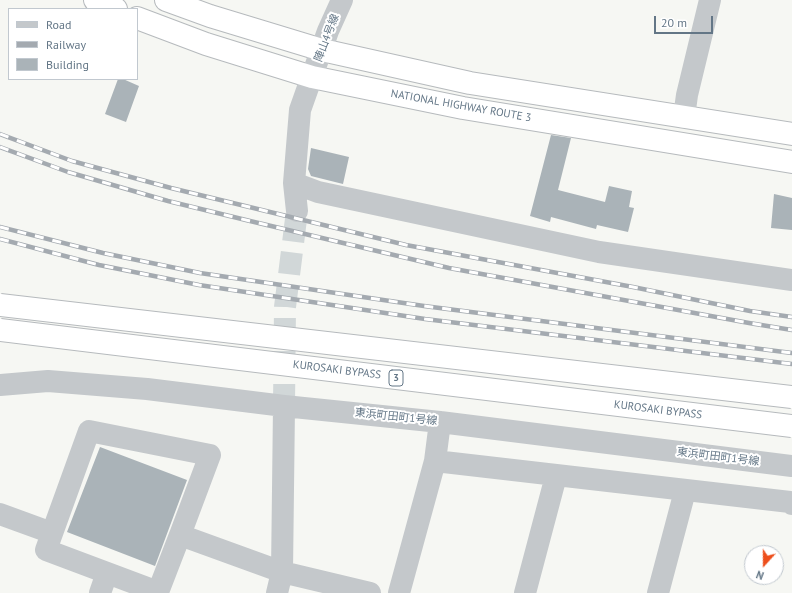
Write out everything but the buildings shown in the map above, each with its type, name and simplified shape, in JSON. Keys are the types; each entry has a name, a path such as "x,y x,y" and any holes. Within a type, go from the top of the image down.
{"highway":[{"path":"95,0 114,8"},
{"path":"166,0 210,16 322,50 470,83 792,134"},
{"name":"NATIONAL HIGHWAY ROUTE 3","path":"138,18 206,44 312,77 463,108 792,162"},
{"path":"0,305 792,397"},
{"name":"KUROSAKI BYPASS","path":"0,330 109,342 792,426"},
{"path":"0,338 109,342"}],"street":[{"name":"陣山4号線","path":"297,211 294,183 300,110 328,31 342,0"},
{"path":"684,117 687,95 710,0"},
{"path":"294,183 318,192 599,252 792,280"},
{"name":"東浜町田町1号線","path":"0,385 48,381 146,389 284,406 440,422 792,466"},
{"path":"277,593 282,572 284,406"},
{"path":"399,593 434,461 440,422"},
{"path":"89,431 210,455 180,535 158,592 104,583 46,550 89,431"},
{"path":"434,461 790,502 792,504"},
{"path":"525,593 556,476"},
{"path":"658,593 685,491"},
{"path":"0,514 52,533"},
{"path":"180,535 282,572 370,593"}],"tunnel":[{"path":"284,406 285,307 297,211"}],"railway":[{"path":"0,134 72,161 171,188 406,245 633,287 750,311 792,317"},
{"path":"0,147 68,172 168,201 449,268 792,330"},
{"path":"0,227 103,253 200,273 424,306 792,353"},
{"path":"0,239 99,265 199,285 425,319 792,364"}]}
